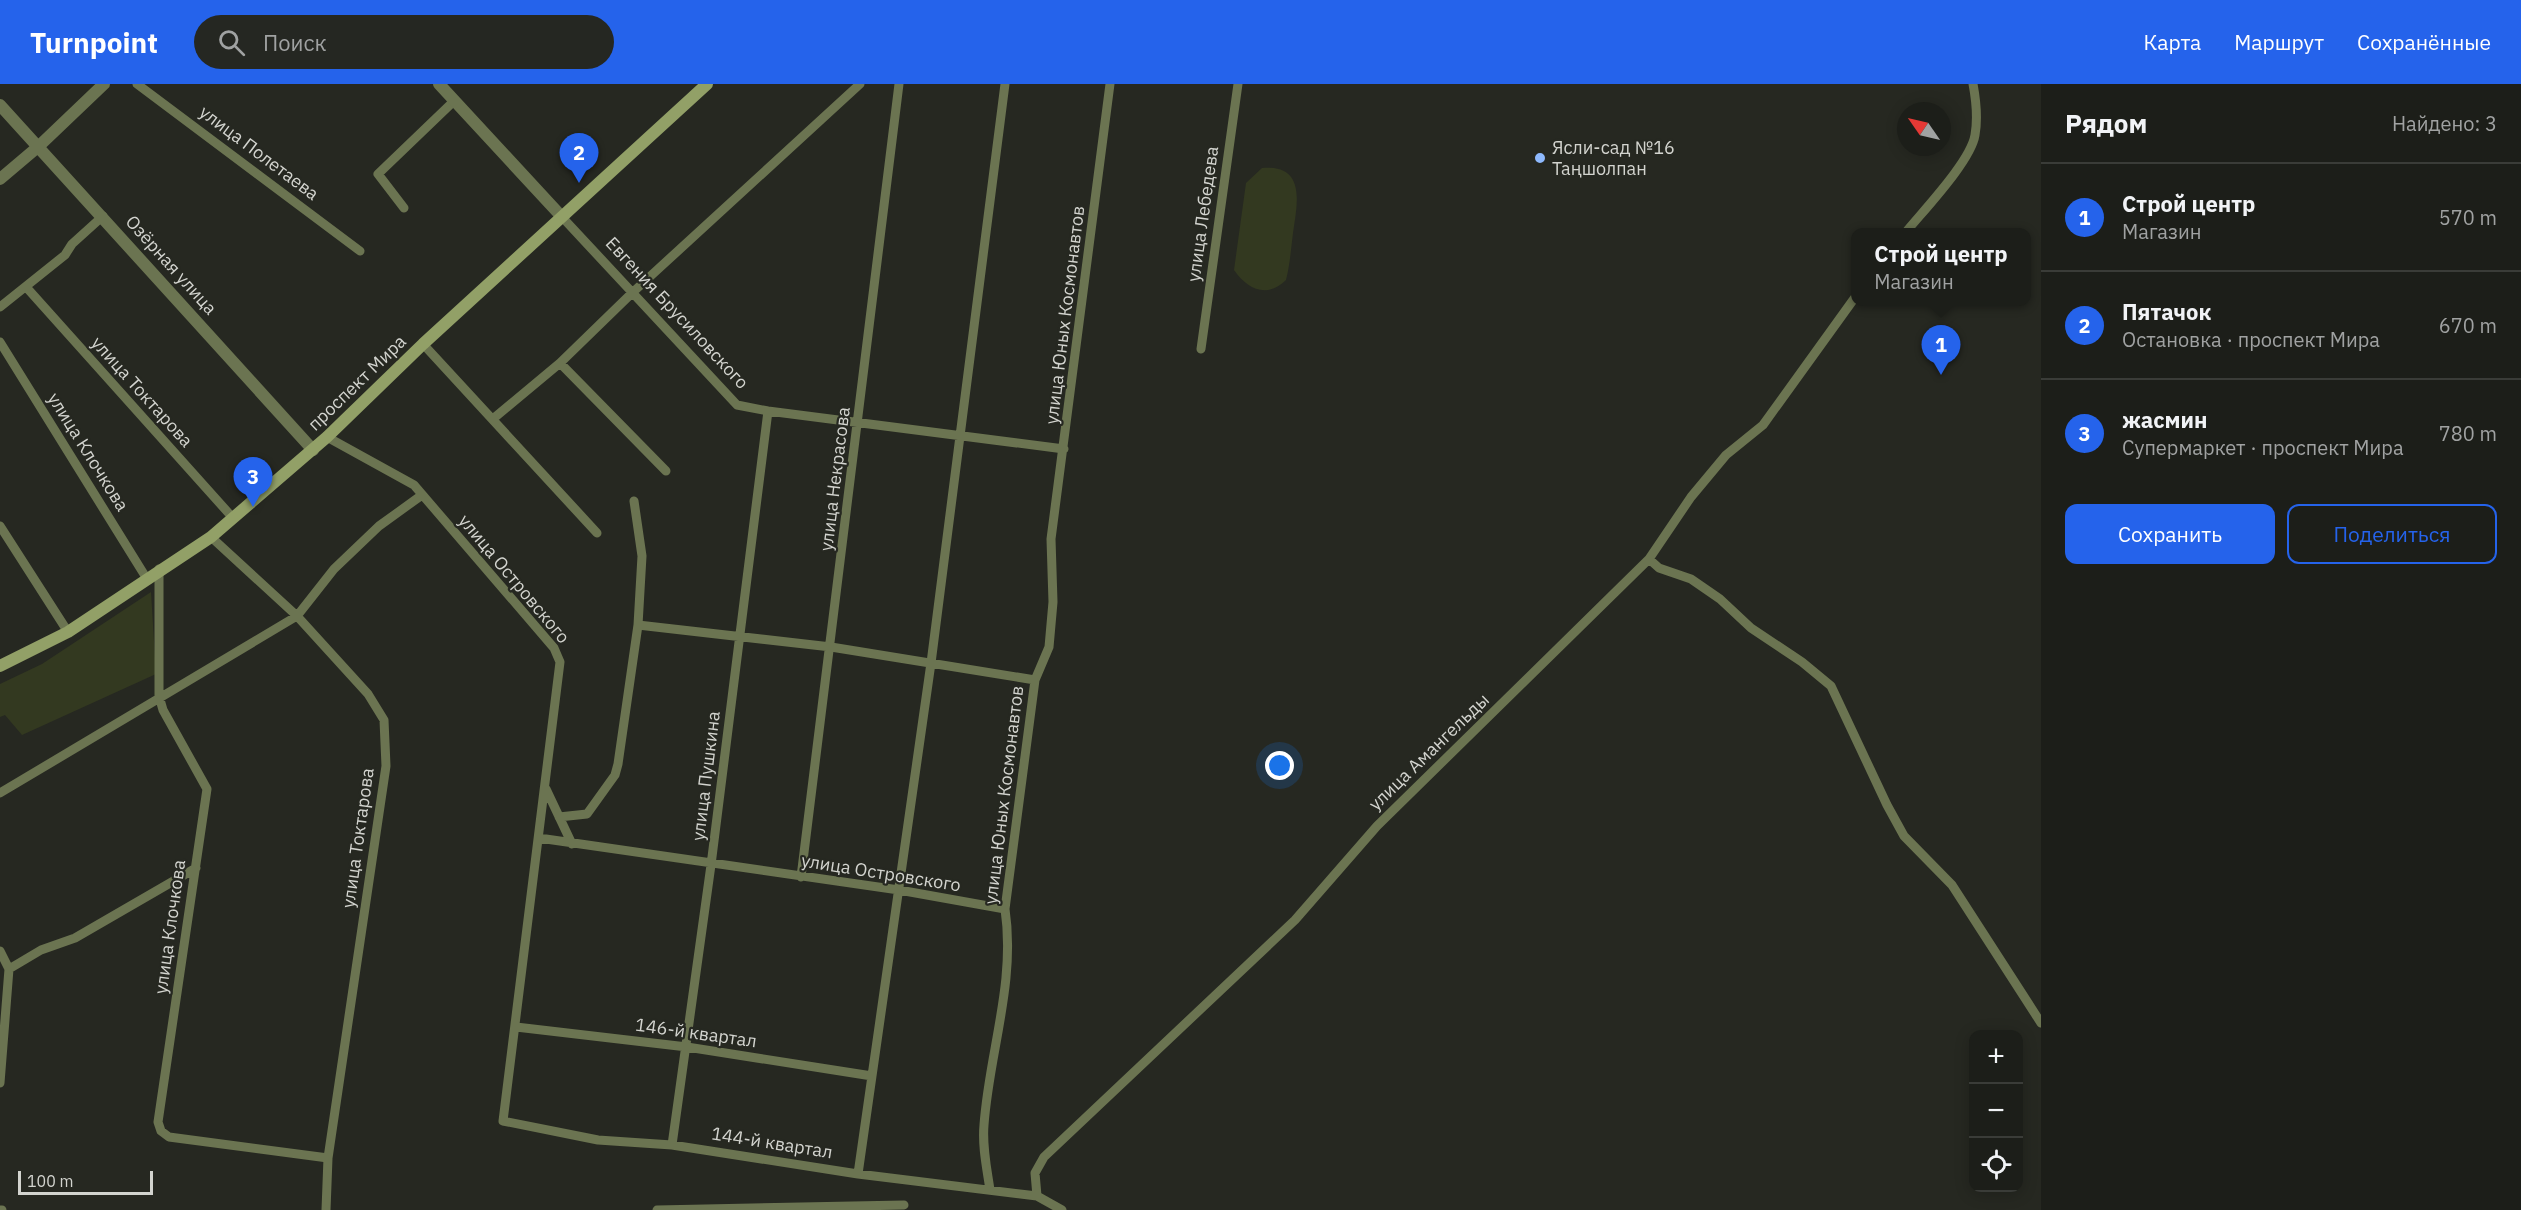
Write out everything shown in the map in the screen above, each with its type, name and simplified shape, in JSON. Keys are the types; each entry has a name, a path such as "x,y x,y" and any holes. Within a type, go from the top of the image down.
{"main road":[{"name":"проспект Мира","path":"0,666 68,632 159,569 211,537 313,450 423,344 707,84"}],"street":[{"path":"0,179 39,146 104,84"},
{"name":"улица Полетаева","path":"137,84 360,251"},
{"name":"Евгения Брусиловского","path":"439,84 737,405 768,411 1064,449"},
{"path":"494,418 560,363 632,292 860,84"},
{"name":"улица Некрасова","path":"801,877 899,84"},
{"path":"858,1173 931,663 1005,84"},
{"name":"улица Юных Космонавтов","path":"990,1190 984,1126 1006,986 1010,940 1005,909 1035,680 1049,647 1053,602 1051,538 1110,84"},
{"name":"улица Лебедева","path":"1201,349 1238,84"},
{"path":"1909,228 1964,158 1975,137 1977,102 1973,84"},
{"path":"404,208 378,174 454,101"},
{"name":"Озёрная улица","path":"0,105 313,450"},
{"path":"0,308 65,255 72,244 103,216"},
{"name":"улица Токтарова","path":"27,288 233,518"},
{"name":"улица Амангельды","path":"1037,1196 1035,1173 1044,1157 1295,920 1383,819 1649,559 1691,497 1726,455 1763,425 1851,303"},
{"name":"улица Клочкова","path":"0,342 147,579"},
{"path":"423,344 494,418 597,533"},
{"path":"560,363 666,471"},
{"name":"улица Пушкина","path":"672,1145 711,865 768,411"},
{"name":"улица Островского","path":"327,437 414,485 554,648 560,662 503,1121"},
{"path":"0,793 159,696 297,616 334,568 379,526 422,495"},
{"path":"559,817 587,814 615,775 638,624 642,556 634,501"},
{"path":"0,526 68,632"},
{"name":"улица Токтарова","path":"211,537 297,616 368,694 384,720 386,766 328,1158 326,1210"},
{"path":"1649,559 1659,568 1691,579 1720,600 1751,628 1802,662 1831,686 1904,836 1952,885 2041,1023"},
{"name":"улица Клочкова","path":"159,569 159,696 163,710 207,789 158,1122 161,1131 169,1137 328,1158"},
{"path":"638,624 831,647 1035,680"},
{"path":"545,788 572,844"},
{"name":"улица Островского","path":"539,838 711,865 899,890 1005,909"},
{"path":"9,969 41,950 75,938 196,868"},
{"path":"0,951 9,969 0,1083"},
{"name":"146-й квартал","path":"516,1027 687,1047 872,1076"},
{"name":"144-й квартал","path":"503,1121 598,1140 672,1145 858,1173 1037,1196"},
{"path":"1037,1196 1062,1210"},
{"path":"657,1210 904,1205"}],"green space":[{"path":"1262,168 1276,168 1293,179 1297,199 1286,280 1279,286 1265,290 1251,287 1234,270 1246,183"},
{"path":"151,592 156,674 22,735 5,715 0,717 0,684 42,664"}],"place":[{"name":"Ясли-сад №16 Таңшолпан","path":"1540,158"},
{"name":"Пятачок","path":"579,183"},
{"name":"Строй центр","path":"1941,375"},
{"name":"жасмин","path":"253,507"}]}
